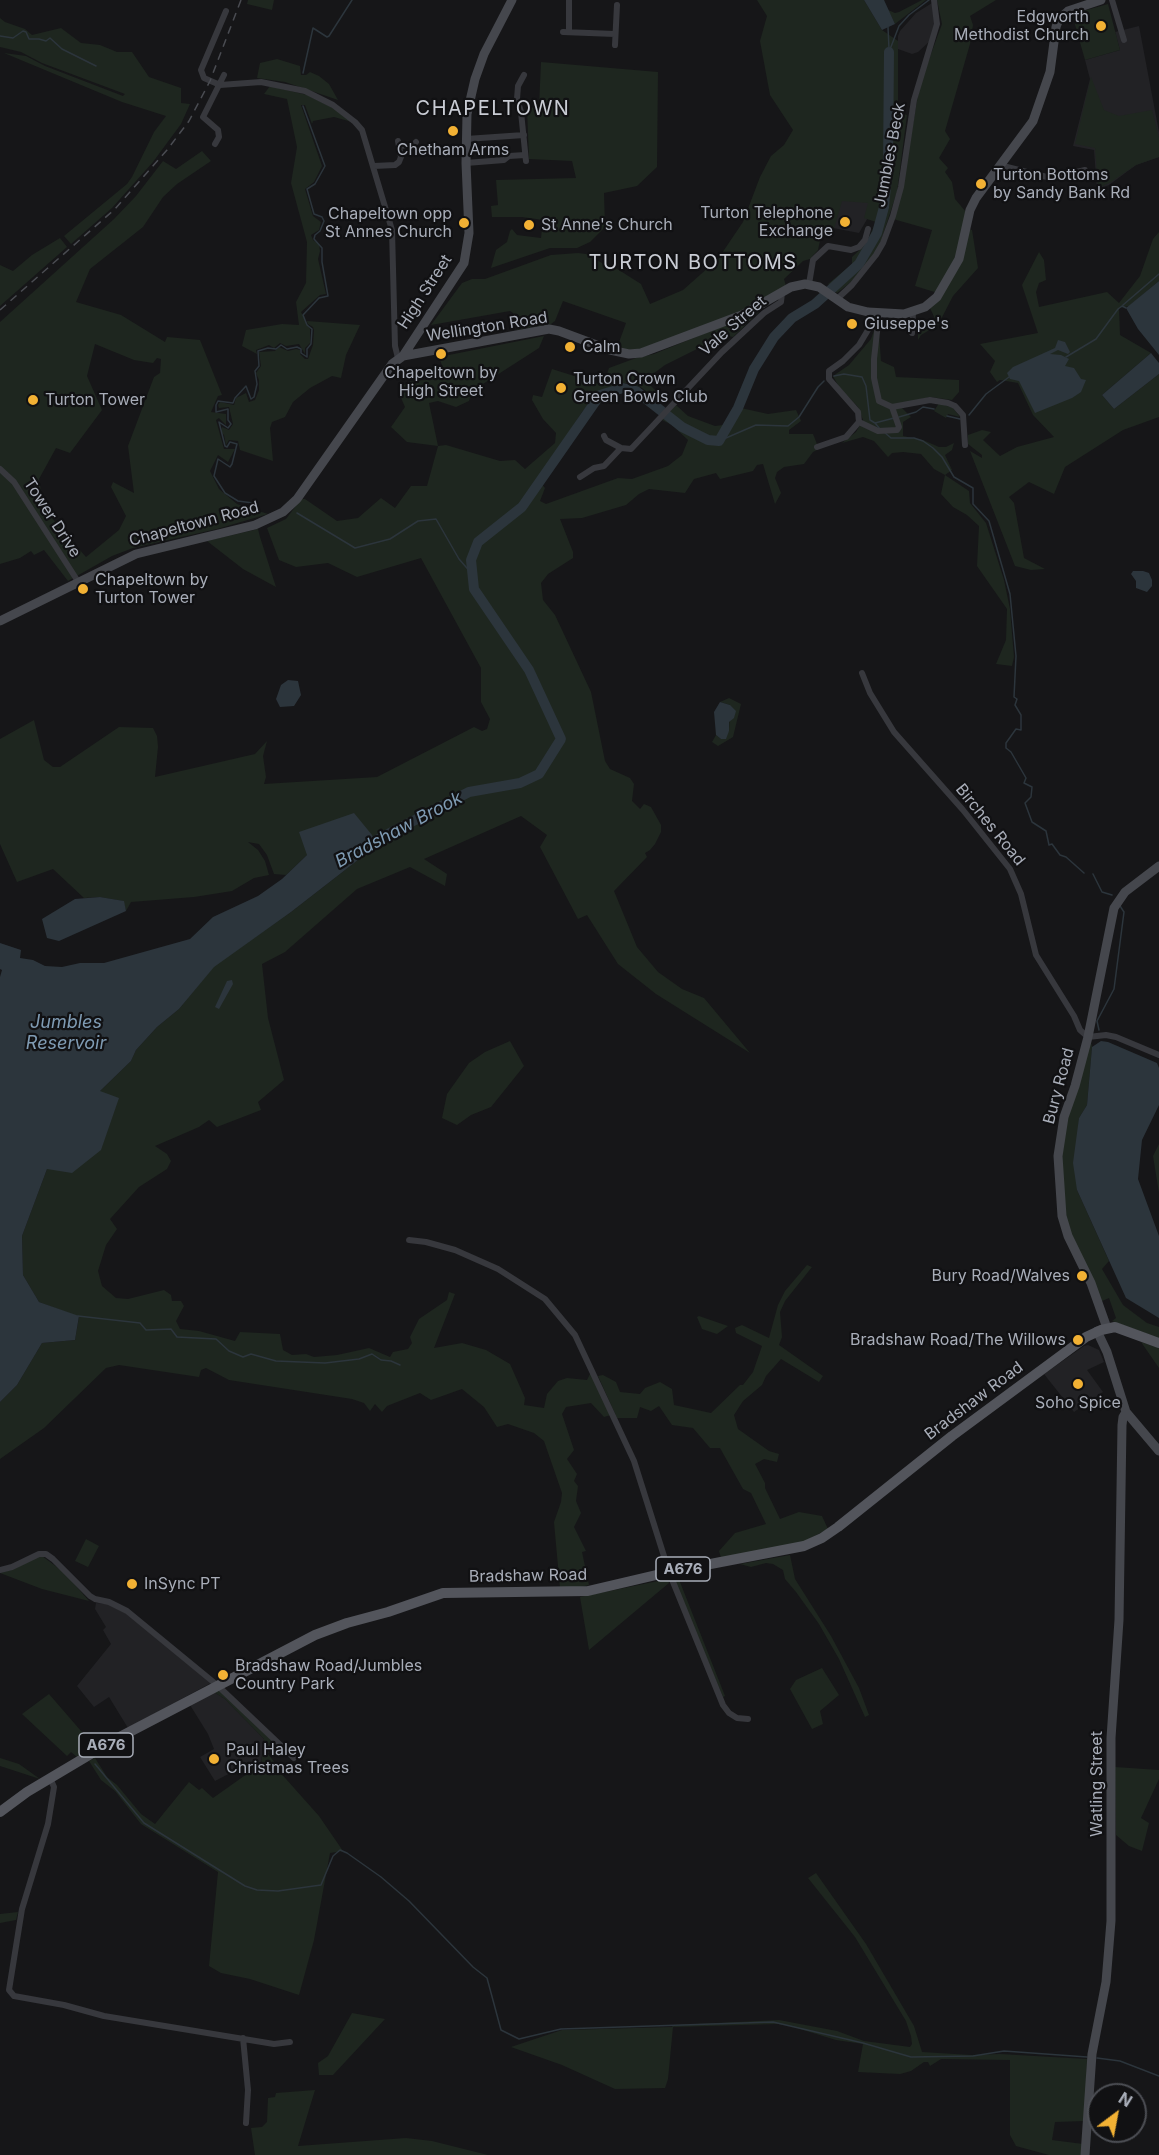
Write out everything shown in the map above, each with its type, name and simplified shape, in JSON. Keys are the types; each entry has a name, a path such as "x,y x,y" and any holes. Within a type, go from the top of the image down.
{"main road":[{"path":"1102,1330 1118,1328 1159,1343"},
{"name":"Bradshaw Road","path":"0,1812 27,1792 116,1739 315,1635 347,1623 443,1593 578,1592 793,1549 822,1538 952,1436 1077,1343 1102,1330"}],"street":[{"name":"High Street","path":"400,357 464,263 469,233 466,163 467,114 479,66 512,0"},
{"path":"569,0 566,32 615,34"},
{"path":"868,229 865,240 859,247 851,250 828,246 813,260 809,284 822,289 852,308 877,313 913,312 925,307 934,299 957,264 972,205 1033,121 1050,72 1057,23 1068,11 1101,0"},
{"path":"1112,0 1124,40"},
{"name":"Jumbles Beck","path":"834,297 852,285 883,243 901,187 914,100 937,24 935,2"},
{"path":"615,45 617,4"},
{"path":"226,10 206,56 201,74 204,78 220,86 252,82 281,85 305,91 333,105 356,122 362,130 393,239 395,346 400,357"},
{"path":"214,144 219,136 218,130 203,117 224,75"},
{"path":"466,163 504,160 509,156 525,158 516,82 524,75"},
{"path":"466,139 524,135"},
{"path":"374,166 398,163 401,157 399,144 413,145 416,142"},
{"path":"999,165 1051,178 1085,170"},
{"name":"Wellington Road","path":"400,357 549,329 620,352 641,353 742,315 791,287 809,284"},
{"name":"Vale Street","path":"621,448 632,449 703,371 760,316 781,302 782,293"},
{"path":"912,333 913,312"},
{"path":"877,313 874,378 879,401 892,407 930,400 955,406 963,415 965,445"},
{"path":"817,447 846,437 859,422 858,412 829,380 829,371 859,345 877,313"},
{"name":"Chapeltown Road","path":"0,621 79,584 135,554 255,525 283,512 303,492 400,357"},
{"path":"859,422 883,432 899,428 892,407"},
{"path":"580,477 594,468 604,466 621,448 606,440 604,436"},
{"name":"Tower Drive","path":"0,469 14,482 79,584"},
{"name":"Birches Road","path":"862,673 870,693 894,732 963,810 1010,869 1022,894 1036,955 1074,1016 1080,1030 1088,1037"},
{"name":"Bury Road","path":"1126,1412 1107,1352 1091,1284 1068,1236 1062,1216 1058,1156 1064,1117 1088,1037 1116,903 1125,892 1159,866"},
{"path":"1088,1037 1106,1035 1116,1037 1159,1055"},
{"path":"409,1240 455,1250 498,1269 545,1299 575,1335 634,1461 669,1572 723,1705 737,1718 747,1719"},
{"path":"1126,1412 1159,1450"},
{"name":"Watling Street","path":"1085,2155 1092,2054 1106,1982 1111,1921 1111,1730 1119,1620 1122,1425 1126,1412"},
{"path":"0,1570 12,1568 39,1554 46,1554 63,1567 90,1596 127,1611 217,1685 294,1758"},
{"path":"50,1778 54,1786 51,1808 44,1839 22,1908 9,1990 14,1996 64,2005 92,2014 274,2044 290,2042"},
{"path":"243,2038 248,2090 246,2123"}],"shaded area":[{"path":"248,0 274,0 272,10 247,4"},
{"path":"757,0 864,0 882,30 898,41 898,113 907,115 897,192 875,254 850,283 837,293 828,284 852,264 852,257 866,244 876,222 864,218 868,203 842,201 834,229 828,228 822,231 818,250 784,279 786,286 745,311 635,351 617,348 626,323 563,301 555,321 551,324 517,330 513,313 510,311 431,325 462,283 472,279 485,279 551,255 586,254 609,267 611,265 641,284 650,304 683,290 718,259 743,222 760,177 771,156 784,145 793,130 770,95 760,41 767,16"},
{"path":"926,0 895,24 888,10 899,12"},
{"path":"937,0 996,0 970,16 973,25 970,44 945,131 950,139 939,158 948,168 945,172 952,182 955,199 966,212 963,227 972,230 978,268 953,296 938,325 921,335 918,340 918,331 935,324 936,321 930,308 941,294 915,286 932,230 893,219 902,187 920,84 942,24"},
{"path":"932,3 937,25 929,42 918,52 912,54 898,49 900,31 916,13"},
{"path":"1108,4 1120,50 1085,60 1072,14"},
{"path":"0,18 25,29 32,35 61,28 81,43 100,45 117,52 132,52 149,77 181,88 181,103 190,104 181,124 153,162 112,208 71,244 64,236 127,184 154,132 166,116 122,102 4,53 26,56 45,66 123,96 125,94 42,63 21,52 0,47"},
{"path":"1139,26 1159,132 1159,157 1136,165 1109,185 1097,190 1094,150 1073,146 1090,79 1085,60 1120,50 1115,32"},
{"path":"277,59 300,66 301,75 310,72 319,76 329,84 338,100 285,82 257,78 260,63"},
{"path":"541,62 658,72 657,167 637,186 604,193 605,227 590,242 577,248 550,248 491,268 496,250 507,242 512,229 517,235 541,238 543,220 492,217 491,206 498,205 496,180 576,178 572,161 529,159 527,108 539,107"},
{"path":"1091,77 1104,110 1119,116 1152,110 1159,138 1159,157 1136,165 1098,188 1095,148 1075,144"},
{"path":"270,86 307,95 335,109 352,122 334,117 313,121 312,124 305,105 301,105 322,166 314,182 305,189 313,216 321,222 319,230 311,235 313,240 319,244 318,259 326,294 320,295 301,312 310,329 310,343 305,348 305,354 299,344 286,346 280,343 274,348 269,345 256,350 257,354 242,346 246,330 282,324 299,325 296,302 306,283 307,242 291,183 297,147 287,99 264,94"},
{"path":"202,151 211,161 177,184 163,197 143,227 90,269 76,302 121,315 165,342 167,337 200,340 222,395 218,396 211,412 226,414 226,425 219,418 216,420 224,449 235,449 228,462 218,455 210,471 219,489 237,504 268,514 217,529 133,548 112,556 68,581 44,550 34,555 31,551 20,558 0,564 0,322 114,219 136,196 163,161 176,169","holes":["95,344 134,360 153,363 157,358 161,359 160,373 154,377 128,446 134,493 113,482 111,487 126,516 119,530 86,557 44,509 39,479 56,448 70,453 102,410 87,376"]},
{"path":"836,194 877,202 859,233 828,227"},
{"path":"1159,232 1159,281 1129,306 1119,308 1120,335 1151,353 1102,395 1114,409 1159,374 1159,417 1123,430 1065,467 1054,494 1029,482 1009,497 1014,503 1024,558 1045,569 1031,570 1015,566 970,451 982,458 982,455 968,444 968,435 982,430 991,432 983,440 1000,456 1017,447 1054,437 1033,415 1018,383 1000,380 997,382 990,372 995,361 980,344 1038,333 1022,285 1039,252 1044,260 1046,280 1039,283 1036,292 1039,307 1107,292 1119,303 1140,276 1153,239"},
{"path":"60,238 67,247 0,306 0,265 13,271 32,255"},
{"path":"760,311 733,337 719,334 705,345 665,365 645,380 657,392 653,397 631,383 623,383 598,393 582,412 538,480 545,488 540,501 546,504 618,478 632,479 668,466 682,455 688,440 672,425 662,420 676,405 688,416 715,426 731,424 741,408 768,414 796,410 801,421 789,430 789,434 813,434 819,449 813,452 804,464 784,467 777,472 775,478 781,493 775,504 763,464 757,465 753,471 720,479 716,473 694,479 685,493 649,489 626,505 582,518 560,519 573,552 573,558 548,574 541,583 543,600 555,615 591,692 605,761 610,769 630,778 634,784 632,801 640,809 644,804 651,807 661,825 661,832 655,844 645,853 647,857 614,891 637,947 658,972 682,989 704,998 750,1053 656,994 618,964 587,915 578,919 540,847 547,835 521,816 424,859 447,874 445,886 410,867 357,889 285,952 262,964 268,1018 284,1080 258,1102 261,1110 217,1127 209,1120 199,1127 155,1146 167,1154 171,1161 167,1169 139,1187 110,1219 117,1229 106,1245 98,1271 102,1286 116,1298 128,1299 164,1290 171,1295 172,1301 181,1301 184,1306 176,1321 180,1329 199,1331 235,1341 240,1332 280,1334 283,1350 292,1355 306,1354 314,1357 369,1348 390,1357 393,1352 408,1349 412,1343 410,1337 419,1319 447,1300 449,1292 455,1294 434,1348 462,1343 486,1350 510,1364 525,1398 524,1405 544,1408 547,1394 558,1381 567,1378 587,1380 591,1372 611,1415 604,1417 591,1403 566,1407 562,1414 574,1450 567,1459 577,1474 574,1481 578,1486 576,1501 581,1513 574,1527 586,1551 582,1552 589,1585 577,1588 560,1588 554,1522 562,1493 544,1441 534,1433 508,1424 497,1427 484,1407 462,1389 431,1400 420,1393 387,1406 382,1412 375,1404 370,1411 364,1403 352,1399 229,1380 206,1368 201,1370 199,1377 119,1365 106,1368 44,1428 0,1459 0,1402 17,1385 42,1343 75,1340 79,1317 39,1302 23,1275 22,1236 47,1169 100,1091 131,1061 136,1050 157,1027 179,1009 214,966 291,912 376,846 307,855 286,875 274,874 267,855 259,844 248,842 258,850 265,861 269,875 254,878 232,891 194,897 131,902 126,911 123,901 100,897 84,898 53,869 17,882 0,844 0,739 34,720 44,760 53,767 60,767 119,727 153,728 157,736 158,747 155,777 255,754 267,741 263,756 266,777 264,784 377,777 474,727 482,731 487,729 490,719 481,702 481,668 421,558 357,577 328,563 296,567 279,560 267,528 286,519 301,499 305,499 337,521 358,518 381,498 395,508 411,486 427,486 438,446 446,445 500,461 515,460 525,469 555,443 556,433 543,419 532,400 533,395 542,397 552,369 603,385 609,368 654,354"},
{"path":"307,321 360,325 346,355 341,378 332,376 310,388 293,402 285,417 272,422 270,428 273,461 240,450 238,441 229,440 226,445 221,432 222,427 229,430 233,424 229,407 219,408 218,405 220,402 234,405 236,398 246,393 249,402 255,400 259,390 256,373 261,366 259,352 275,351 279,347 288,351 296,349 300,350 300,354 305,359 308,359 313,345 314,330"},
{"path":"875,328 879,333 881,361 894,367 896,377 959,380 959,392 952,400 930,397 899,405 911,417 903,422 903,436 923,440 939,447 946,447 954,443 952,450 945,455 952,470 945,475 934,469 921,454 892,453 888,457 874,441 863,437 842,443 856,432 863,420 858,407 839,387 833,376 849,365 871,339"},
{"path":"544,336 539,348 472,391 469,401 456,407 438,401 429,403 438,446 407,442 391,427 405,407 398,391 402,386 411,381 426,380 445,374 439,357"},
{"path":"939,403 953,408 960,417 948,414 946,418 934,411"},
{"path":"945,475 969,491 970,503 986,523 1004,580 1010,609 1014,657 1012,666 996,664 1006,640 1007,609 977,566 979,526 967,515 953,507 941,494"},
{"path":"258,529 276,587 243,569 207,541"},
{"path":"729,698 741,704 733,737 718,746 712,742 716,735 721,739 729,731 730,705 720,702"},
{"path":"510,1041 524,1066 491,1107 471,1115 457,1125 442,1118 447,1094 469,1063 485,1052"},
{"path":"1091,1041 1087,1105 1079,1118 1077,1190 1109,1261 1102,1269 1123,1305 1147,1323 1159,1327 1159,1338 1112,1321 1116,1318 1109,1298 1100,1302 1070,1237 1065,1216 1060,1157 1066,1118"},
{"path":"1159,1144 1159,1193 1153,1156"},
{"path":"807,1265 812,1267 785,1301 780,1312 782,1337 779,1345 823,1376 819,1382 781,1359 766,1376 762,1385 743,1401 734,1415 738,1429 769,1451 779,1454 777,1462 764,1459 755,1464 780,1519 799,1512 822,1516 828,1529 803,1542 721,1558 719,1551 735,1533 766,1524 751,1493 743,1489 720,1448 710,1448 693,1428 672,1425 659,1406 651,1411 640,1407 637,1418 617,1418 598,1376 603,1375 616,1382 620,1392 640,1394 645,1388 660,1382 672,1389 674,1405 711,1413 740,1385 743,1385 753,1372 762,1346 736,1333 735,1328 742,1325 769,1338 778,1305 785,1291"},
{"path":"697,1317 728,1326 717,1334 702,1329"},
{"path":"1141,1342 1159,1348 1159,1368"},
{"path":"1088,1345 1099,1350 1104,1362 1087,1370 1103,1392 1074,1412 1044,1374"},
{"path":"86,1539 99,1546 88,1567 75,1561"},
{"path":"790,1555 795,1579 831,1636 859,1688 869,1715 865,1717 839,1659 819,1624 785,1579 783,1570 766,1563 751,1567 740,1564"},
{"path":"42,1556 65,1573 89,1601 42,1589 0,1573"},
{"path":"678,1577 725,1696 723,1697 673,1578"},
{"path":"668,1579 669,1583 589,1650 580,1597"},
{"path":"96,1603 108,1604 127,1614 211,1683 128,1728 109,1697 94,1707 77,1686 111,1644 103,1630 106,1627 95,1609"},
{"path":"822,1668 839,1695 820,1711 823,1724 812,1729 790,1689 796,1680"},
{"path":"218,1689 274,1742 268,1754 279,1768 278,1770 319,1816 343,1851 330,1853 314,1940 299,1995 250,1979 221,1973 209,1966 218,1872 141,1824 115,1791 101,1780 89,1761 95,1758 107,1777 117,1785 141,1814 155,1824 189,1782 199,1790 202,1788 213,1798 261,1764 264,1739 225,1699 214,1692"},
{"path":"214,1692 225,1699 264,1739 261,1764 247,1774 242,1767 215,1781 200,1757 214,1749 208,1734 190,1705"},
{"path":"49,1694 94,1746 77,1757 71,1752 67,1756 22,1714"},
{"path":"0,1758 19,1764 40,1779 0,1766"},
{"path":"1115,1767 1159,1770 1159,1779 1141,1818 1149,1823 1142,1851 1129,1846 1116,1835"},
{"path":"816,1873 866,1944 914,2026 922,2052 1087,2059 1085,2121 1055,2122 1052,2140 1083,2144 1082,2155 1049,2155 1016,2146 1010,2135 1010,2060 941,2059 930,2066 928,2062 924,2062 911,2071 900,2074 858,2072 863,2044 836,2040 790,2026 778,2024 673,2027 668,2079 665,2088 615,2089 562,2065 511,2047 562,2030 672,2027 673,2025 779,2020 837,2031 864,2041 910,2047 911,2036 906,2021 855,1937 808,1878"},
{"path":"18,1912 16,1920 0,1923 0,1914"},
{"path":"352,2013 385,2019 333,2075 319,2075 318,2063 328,2056"},
{"path":"315,2090 298,2146 406,2138 432,2141 488,2155 255,2155 251,2128 262,2127 267,2122 268,2098 275,2097 276,2093"}],"water":[{"path":"864,0 884,0 895,24 882,30"},
{"path":"1159,281 1159,355 1138,329 1126,308"},
{"path":"1058,340 1065,342 1070,352 1068,354 1058,350 1050,354 1061,355 1069,359 1065,366 1074,368 1081,379 1086,380 1081,392 1072,398 1035,413 1019,381 1010,379 1007,373 1013,367 1055,348"},
{"path":"1151,353 1159,363 1159,374 1114,409 1102,395"},
{"path":"1133,571 1149,573 1152,586 1147,592 1136,588 1136,581 1131,574"},
{"path":"288,680 298,681 301,695 294,706 280,707 276,699 281,685"},
{"path":"720,702 730,705 736,711 734,718 729,722 726,739 721,739 716,735 714,712"},
{"name":"Jumbles Reservoir","path":"354,813 372,835 376,846 291,912 214,967 179,1009 157,1027 136,1050 131,1061 100,1091 119,1098 101,1150 72,1173 47,1169 22,1236 23,1275 39,1302 79,1316 75,1340 42,1343 17,1385 0,1402 0,977 2,970 0,969 0,943 21,950 20,958 33,960 45,966 62,967 80,963 104,963 190,939 213,917 258,896 282,879 307,855 299,832"},
{"path":"100,897 124,901 126,911 59,941 47,938 42,919 75,899"},
{"path":"232,980 233,984 219,1009 215,1007 227,981"},
{"path":"1101,1041 1157,1063 1159,1068 1159,1105 1142,1140 1138,1179 1159,1236 1159,1318 1126,1298 1077,1190 1073,1163 1079,1118 1087,1105 1092,1047"}],"waterway":[{"path":"303,73 313,28 329,36 352,0"},
{"path":"889,52 899,26 929,0"},
{"path":"888,27 889,49"},
{"path":"0,36 13,38 23,31 29,39 46,41 50,38 62,49 96,66"},
{"name":"Bradshaw Brook","path":"363,847 469,792 520,783 539,774 561,739 529,670 474,589 471,560 478,542 522,507 600,395 623,388 636,391 682,427 708,440 719,441 738,408 754,369 774,337 792,318 815,304 859,264 877,233 884,207 888,166 889,52"},
{"path":"258,506 238,501 225,493 214,476 218,459 230,467 237,444 230,442 227,447 225,446 219,422 228,428 231,424 228,420 228,409 216,412 216,405 218,401 233,403 246,386 251,399 254,397 257,384 255,371 259,366 258,351 268,348 276,349 281,345 287,349 297,347 307,357 312,329 307,325 303,315 319,298 328,296 322,248 314,239 324,221 322,217 314,214 307,189 315,184 325,166 303,106"},
{"path":"1123,305 1159,274"},
{"path":"1066,357 1096,339 1118,309 1122,306 1126,308"},
{"path":"834,376 844,374 862,377 866,386 870,420 875,423 894,418"},
{"path":"969,415 986,394 1009,377"},
{"path":"719,441 756,425 788,426 799,417 824,381"},
{"path":"899,417 916,412 923,407 934,409"},
{"path":"947,416 960,419"},
{"path":"875,423 880,429"},
{"path":"884,432 891,438 914,438 933,448 942,457 954,477 973,488 973,504 989,521 1010,594 1016,656 1014,697 1017,699 1015,705 1021,715 1021,730 1016,729 1006,743 1006,748 1011,752 1026,778 1024,783 1032,787 1031,797 1025,803 1032,822 1046,831 1049,845 1052,844 1060,855 1066,857 1084,873"},
{"path":"297,513 355,548 390,539 418,521 436,519 459,559 473,575"},
{"path":"1093,874 1102,892 1112,895"},
{"path":"1099,1030 1097,1021 1114,989 1124,912 1120,906"},
{"path":"78,1316 140,1323 146,1330 171,1329 177,1337 216,1339 229,1351 243,1357 251,1354 276,1361 325,1363 359,1359 372,1354 381,1360 400,1365"},
{"path":"95,1764 144,1823 245,1886 257,1890 278,1891 321,1885 333,1856 340,1850 347,1853 381,1877 409,1901 473,1967 487,1978 501,2030 519,2039 561,2029 773,2022 911,2057 973,2056 1004,2051 1087,2057"},
{"path":"1097,2058 1120,2061 1159,2076"}],"railway":[{"path":"0,310 115,209 167,150 189,121 210,81 241,0"}],"place":[{"name":"Edgworth Methodist Church","path":"1101,26"},
{"name":"Chetham Arms","path":"453,131"},
{"name":"Turton Bottoms by Sandy Bank Rd","path":"981,184"},
{"name":"Turton Telephone Exchange","path":"845,222"},
{"name":"Chapeltown opp St Annes Church","path":"464,223"},
{"name":"St Anne's Church","path":"529,225"},
{"name":"Giuseppe's","path":"852,324"},
{"name":"Calm","path":"570,347"},
{"name":"Chapeltown by High Street","path":"441,354"},
{"name":"Turton Crown Green Bowls Club","path":"561,388"},
{"name":"Turton Tower","path":"33,400"},
{"name":"Chapeltown by Turton Tower","path":"83,589"},
{"name":"Bury Road/Walves","path":"1082,1276"},
{"name":"Bradshaw Road/The Willows","path":"1078,1340"},
{"name":"Soho Spice","path":"1078,1384"},
{"name":"InSync PT","path":"132,1584"},
{"name":"Bradshaw Road/Jumbles Country Park","path":"223,1675"},
{"name":"Paul Haley Christmas Trees","path":"214,1759"}],"district":[{"name":"CHAPELTOWN","path":"493,109"},
{"name":"TURTON BOTTOMS","path":"693,263"}]}
